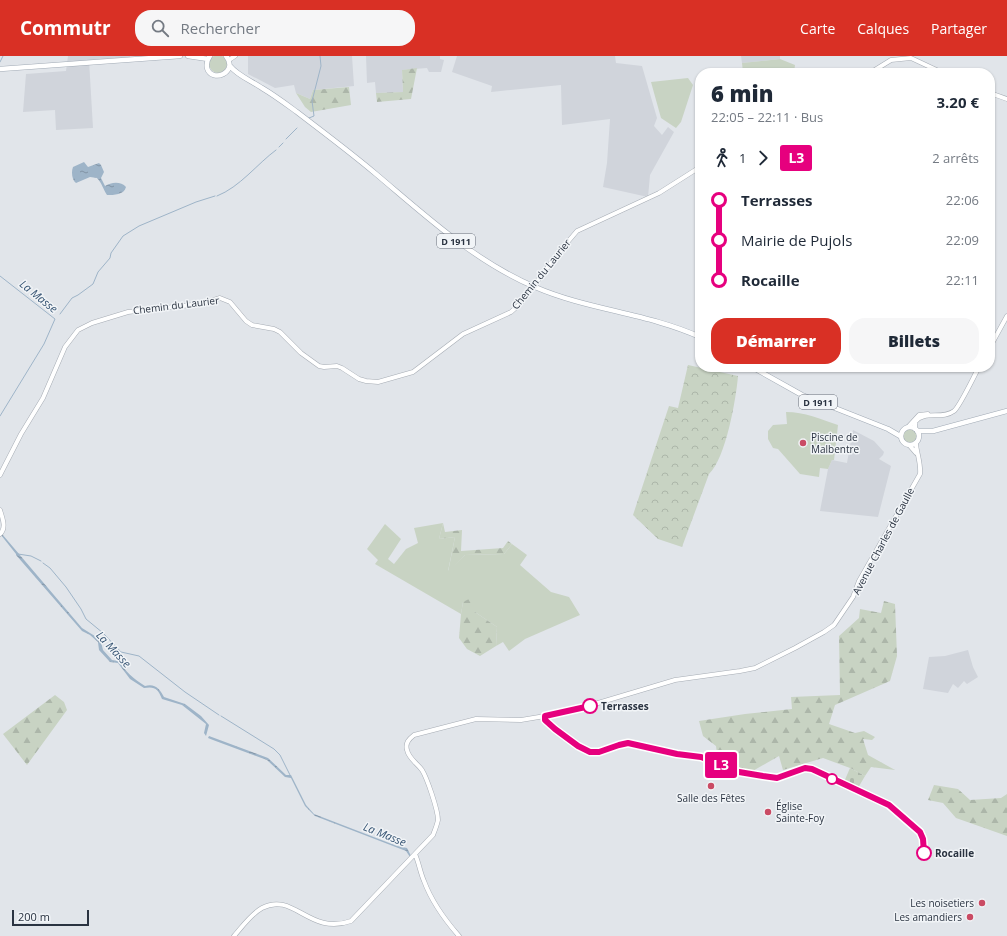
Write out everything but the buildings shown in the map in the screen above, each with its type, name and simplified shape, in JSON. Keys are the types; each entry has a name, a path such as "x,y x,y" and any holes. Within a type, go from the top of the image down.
{"main road":[{"path":"1,70 180,56"},
{"path":"188,56 208,59 209,71 212,74 219,76 226,72 230,66 228,58 236,56"},
{"path":"878,68 892,60 911,58 932,68"},
{"name":"D 1911","path":"230,66 247,79 281,100 367,166 462,246 507,274 551,293 643,317 695,335"},
{"name":"D 1911","path":"226,72 247,79"},
{"path":"995,95 1007,99"},
{"name":"Chemin du Laurier","path":"0,475 21,434 43,398 65,347 78,330 92,323 128,312 201,304 220,298 230,302 246,321 252,325 274,329 280,332 301,353 318,366 324,368 337,366 366,381 378,382 413,372 463,334 511,312 520,304 577,231 659,193 695,170"},
{"path":"995,338 1007,316"},
{"name":"D 1911","path":"761,372 802,395 888,429 900,436"},
{"path":"919,439 915,422 922,416 944,415 955,410 976,372"},
{"path":"910,446 916,444 919,439 933,431 1007,411"},
{"path":"917,453 910,446 903,443 900,436 903,430 908,427 919,414 944,415"},
{"path":"908,427 916,430 933,431"},
{"name":"D 1911","path":"888,429 903,430"},
{"name":"Avenue Charles de Gaulle","path":"412,857 433,834 438,820 425,775 408,753 407,745 410,738 419,733 449,727 476,719 521,720 545,716 585,707 675,680 755,668 824,632 834,625 853,597 859,582 920,474 921,468 916,444"},
{"path":"0,510 4,526 1,533"},
{"path":"335,930 344,927 351,921 412,857 419,864 423,880 446,920 459,936"},
{"path":"234,936 252,916 266,906 277,905 297,916"}],"shaded area":[{"path":"68,56 130,56 89,60 93,128 56,130 55,110 23,112 26,74 66,71"},
{"path":"248,56 352,56 354,86 313,90 310,99 296,93 294,85 275,88 248,74"},
{"path":"366,56 440,56 440,59 444,60 441,72 429,72 427,68 402,70 403,92 376,93 375,82 367,83"},
{"path":"457,56 615,56 616,63 642,66 657,118 654,126 662,135 668,127 674,132 650,175 648,197 603,187 607,163 610,119 562,125 561,85 491,92 492,86 452,72"},
{"path":"741,56 780,56 780,59 742,63"},
{"path":"853,430 874,441 884,452 879,459 891,466 878,517 820,511 828,469 832,460 847,463"},
{"path":"968,650 973,667 978,677 967,684 964,681 958,688 953,684 948,693 923,689 929,657 945,656"}],"green space":[{"path":"214,55 222,55 227,60 225,71 222,73 214,73 209,68 209,60"},
{"path":"780,59 795,65 795,68 742,68 742,63"},
{"path":"417,68 411,99 377,102 376,93 403,92 402,70"},
{"path":"688,78 693,85 681,122 676,128 661,118 651,82"},
{"path":"349,87 351,105 311,112 305,107 296,93 310,99 313,90"},
{"path":"688,365 695,367 695,372 720,372 738,376 735,399 725,442 715,466 709,474 682,547 658,539 633,515 669,406 678,408"},
{"name":"Piscine de Malbentre","path":"786,412 793,412 819,418 838,425 834,460 832,460 828,469 820,468 819,477 800,474 778,449 773,448 768,439 768,431 773,425 787,424"},
{"path":"907,429 913,429 917,433 917,439 913,443 907,443 903,439 903,433"},
{"path":"443,523 439,539 455,537 448,571 465,555 504,554 512,544 527,555 520,565 551,592 569,597 580,615 525,639 509,651 503,642 496,646 497,627 463,602 461,614 375,564 378,560 367,549 385,524 401,539 388,559 394,564 406,549 418,543 414,528"},
{"path":"443,523 445,532 462,530 461,551 503,548 508,541 512,544 504,554 465,555 448,572 455,537 439,539"},
{"path":"471,598 475,612 497,627 496,646 480,656 467,649 459,638 463,602"},
{"path":"884,601 895,604 897,656 890,681 835,705 829,724 855,733 864,731 875,737 872,740 863,739 868,755 895,770 871,767 865,776 850,768 823,758 783,770 779,756 751,772 738,769 718,761 716,746 703,736 699,721 792,709 791,697 840,695 839,636 859,618 860,609 881,613"},
{"path":"55,695 64,702 67,710 27,765 3,734"},
{"path":"850,768 865,776 858,788 844,782"},
{"path":"934,785 958,789 970,800 1001,798 1007,794 1007,836 956,818 943,803 928,800"}],"water":[{"path":"84,162 88,167 99,163 101,165 104,172 101,178 105,186 113,183 119,183 126,187 125,190 118,194 107,195 97,178 90,177 76,183 72,176 73,167"},
{"path":"2,534 82,628 98,638 101,642 103,650 112,660 118,661 130,675 145,686 154,686 161,691 164,697 185,704 201,716 209,725 206,736 204,733 206,724 182,705 162,699 156,689 151,687 144,688 130,679 118,663 110,662 99,650 98,642 90,635 82,631 16,555 1,535"},
{"path":"209,736 268,758 286,775 291,775 306,805 314,814 397,846 407,848 411,856 410,857 406,851 315,816 305,806 291,778 285,777 267,760 208,738"}],"waterway":[{"name":"La Masse","path":"0,62 3,56"},
{"path":"309,118 314,116 312,101 321,66 320,56"},
{"path":"286,139 297,128"},
{"path":"279,147 283,143"},
{"path":"217,196 241,181 276,150"},
{"path":"60,314 72,298 93,284 98,272 110,258 111,253 123,236 139,226 196,202 215,196"},
{"name":"La Masse","path":"0,276 55,319 44,344 0,416"},
{"name":"La Masse","path":"18,554 31,556 41,561"},
{"name":"La Masse","path":"43,563 50,568 66,587 86,619 103,633 121,652 139,656 185,692 219,715"},
{"name":"La Masse","path":"221,716 274,749 280,755 290,775"}],"bus line":[{"name":"L3","path":"590,706 545,716 545,720 578,746 590,752 599,752 628,743 677,754 701,757 739,772 777,778 805,768 812,769 889,805 920,832 924,844 924,853"}],"place":[{"name":"Piscine de Malbentre","path":"803,443"},
{"name":"Terrasses","path":"590,706"},
{"name":"Salle des Fêtes","path":"711,786"},
{"name":"Église Sainte-Foy","path":"768,812"},
{"name":"Rocaille","path":"924,853"},
{"name":"Les noisetiers","path":"982,903"},
{"name":"Les amandiers","path":"970,917"}]}
